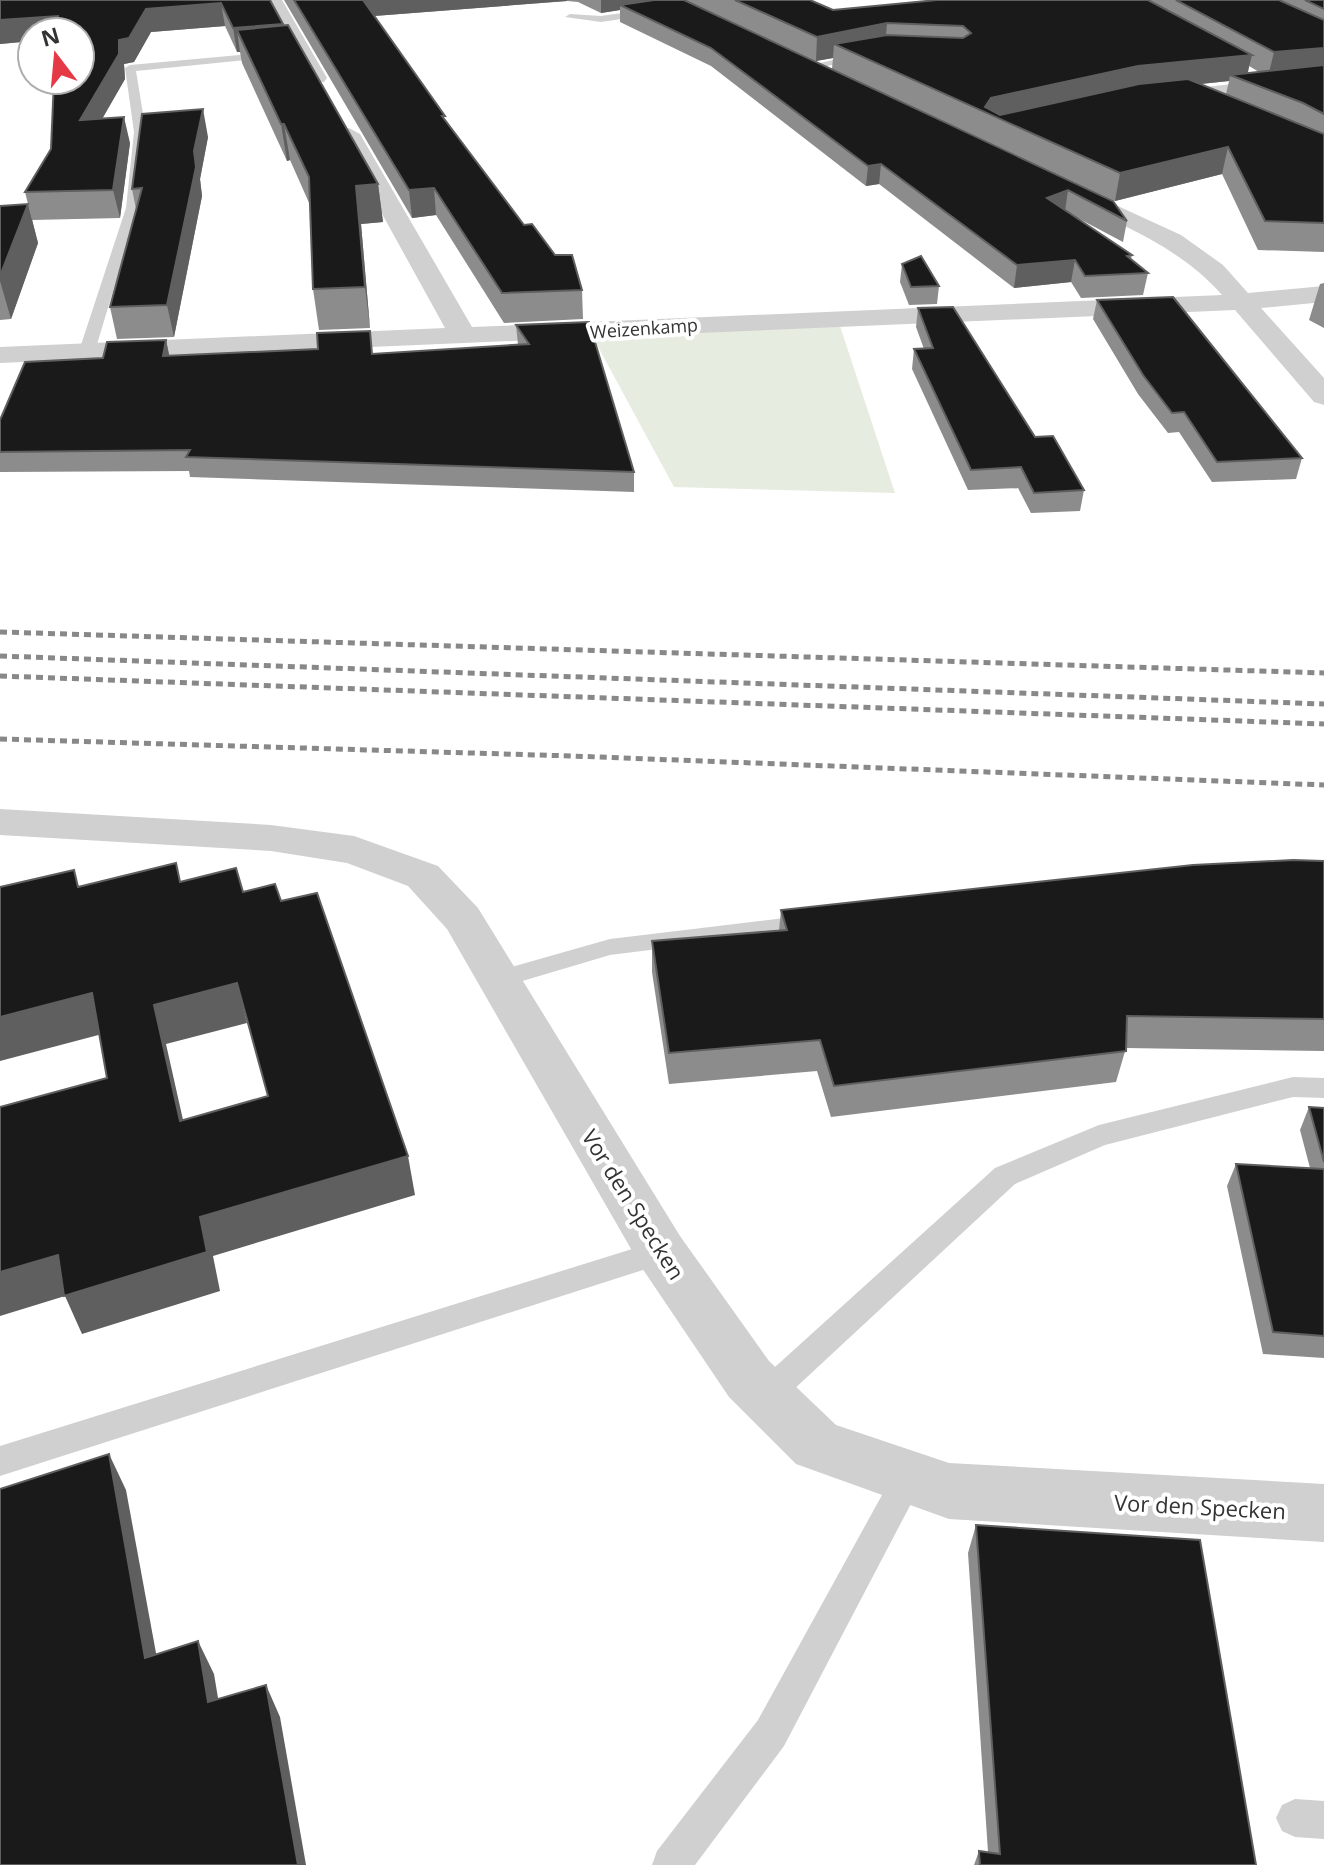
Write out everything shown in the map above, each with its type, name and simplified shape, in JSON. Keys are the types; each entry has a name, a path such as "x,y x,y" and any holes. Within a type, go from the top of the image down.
{"street":[{"path":"273,0 325,92"},
{"path":"800,64 835,80"},
{"path":"1134,100 1264,81 1324,80"},
{"path":"1185,94 1229,112"},
{"path":"340,118 464,337"},
{"path":"1046,180 1172,240 1214,270 1324,396"},
{"name":"Weizenkamp","path":"0,355 1239,302 1324,294"},
{"name":"Vor den Specken","path":"0,822 271,838 354,850 423,876 463,919 661,1252 749,1379 817,1445 949,1491 1324,1513"}],"lane":[{"path":"570,17 601,19 665,5"},
{"path":"87,351 132,208 140,132 130,68 302,52"},
{"path":"800,64 877,54"},
{"path":"499,979 610,947 832,921"},
{"path":"766,1395 1005,1176 1099,1136 1293,1087 1324,1088"},
{"path":"0,1461 661,1252"},
{"path":"671,1865 771,1733 909,1477"}],"shaded area":[{"path":"840,326 895,493 674,487 590,332"}],"building":[{"path":"0,0 270,0 283,24 233,28 221,3 146,9 129,38 119,40 119,54 96,93 96,16 16,16 16,19 0,20"},
{"path":"294,0 363,0 445,116 442,116 524,225 532,224 555,255 572,255 582,290 502,293 434,188 409,190"},
{"path":"684,0 1113,201 1127,221 1068,190 1047,198 1132,255 1127,256 1148,273 1085,276 1075,260 1017,265 881,164 868,166 711,48 620,5"},
{"path":"735,0 810,0 833,10 937,0 1148,0 1252,55 1138,66 991,98 985,107 1000,115 1139,84 1188,79 1324,134 1324,223 1265,221 1228,147 1120,173 834,44 887,35 963,38 971,33 963,26 887,23 817,37"},
{"path":"1176,0 1279,0 1324,20 1324,48 1274,52"},
{"path":"1305,0 1324,0 1324,9"},
{"path":"288,25 378,184 356,186 365,287 313,289 309,177 237,30"},
{"path":"1324,65 1324,114 1230,75"},
{"path":"53,96 94,96 80,120 124,117 113,190 25,192 51,149"},
{"path":"203,109 194,151 196,167 167,305 110,307 142,188 132,189 142,114"},
{"path":"28,204 0,276 0,206"},
{"path":"921,256 939,286 911,287 902,264"},
{"path":"1173,297 1302,458 1217,462 1184,412 1172,413 1143,375 1097,300"},
{"path":"953,307 1035,437 1053,436 1084,490 1034,493 1021,467 971,470 914,349 933,348 918,308"},
{"path":"589,322 634,472 186,457 190,450 0,452 0,420 25,362 103,358 107,342 166,340 163,356 318,349 317,333 370,331 372,354 529,344 516,325"},
{"path":"1324,861 1324,1019 1127,1016 1126,1051 834,1086 820,1040 669,1053 652,941 787,930 781,910 1193,865"},
{"path":"176,863 180,882 236,868 243,892 275,884 281,901 317,893 408,1156 200,1217 207,1252 64,1296 58,1255 0,1272 0,1107 107,1078 92,993 0,1017 0,887 74,870 78,887","holes":["237,983 268,1096 180,1121 154,1005"]},
{"path":"1309,1107 1324,1108 1324,1162"},
{"path":"1236,1164 1324,1169 1324,1336 1273,1332"},
{"path":"109,1454 145,1658 198,1641 208,1702 266,1685 298,1865 0,1865 0,1489"},
{"path":"976,1525 1200,1540 1256,1865 980,1865 979,1851 1000,1854"}],"railway":[{"path":"0,632 1324,673"},
{"path":"0,656 1324,704"},
{"path":"0,676 1324,724"},
{"path":"0,739 572,756 1324,785"}]}
